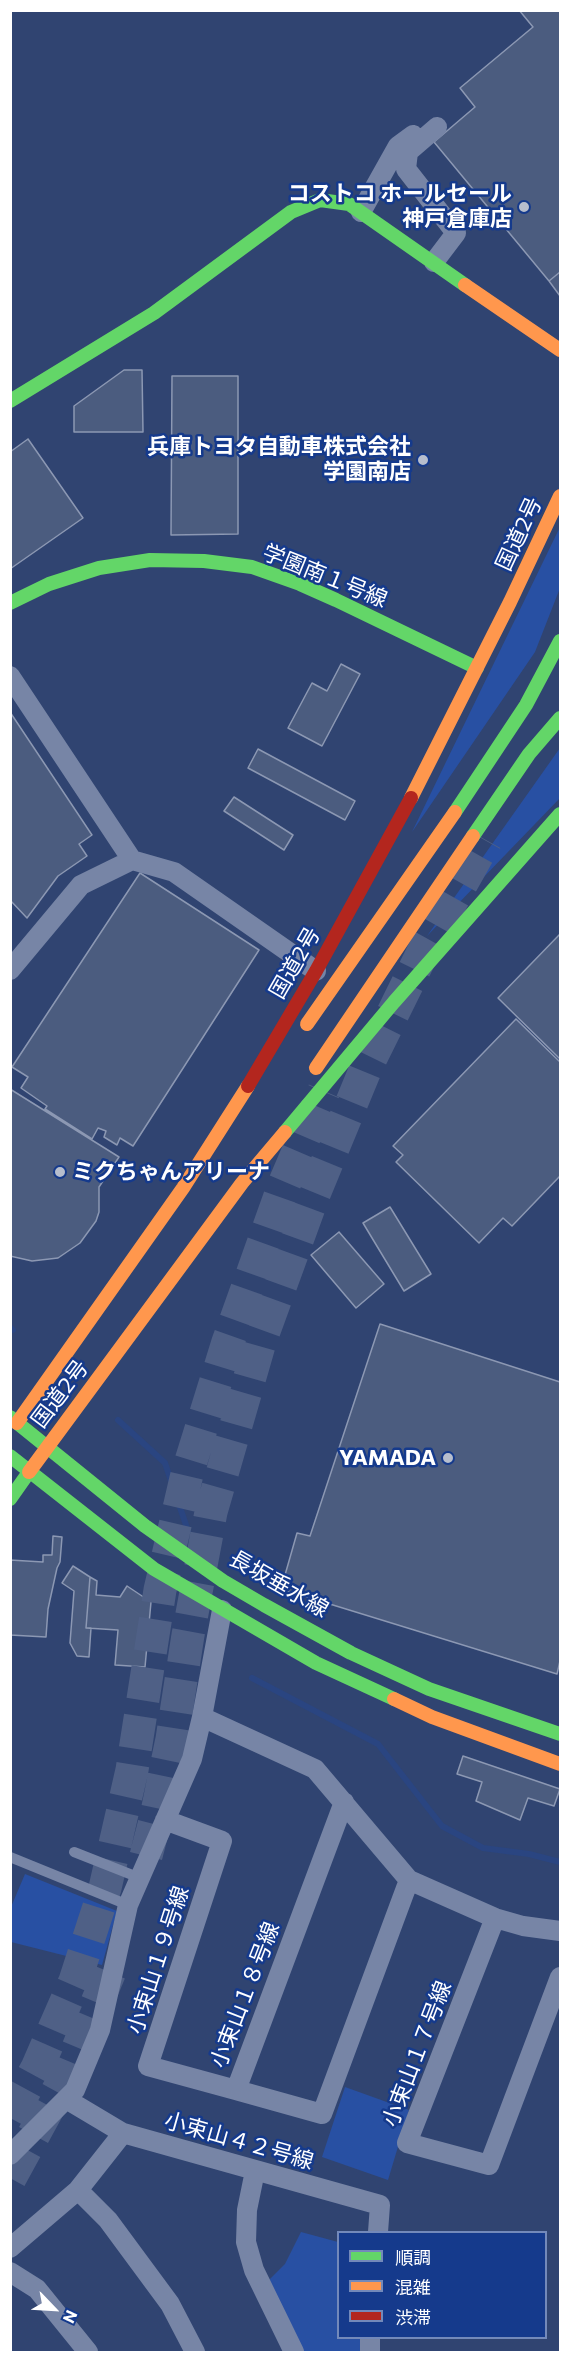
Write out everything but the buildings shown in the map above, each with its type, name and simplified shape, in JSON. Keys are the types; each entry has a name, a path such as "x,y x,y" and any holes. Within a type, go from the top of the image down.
{"main road":[{"path":"10,401 154,313 291,212 320,200 349,204 561,350"},
{"name":"国道2号","path":"13,1424 183,1188 251,1082 316,971 426,770 561,496"},
{"name":"学園南１号線","path":"10,603 49,584 89,572 150,560 204,561 252,567 336,600 477,668"},
{"path":"300,1034 442,832 526,705 561,641"},
{"path":"242,1183 307,1082 529,754 561,718"},
{"name":"国道2号","path":"29,1472 242,1183 394,1002 561,814"},
{"path":"183,1188 273,1072"},
{"name":"長坂垂水線","path":"13,1424 145,1526 224,1581 264,1605 351,1653 429,1689 561,1734"},
{"path":"10,1456 154,1569 316,1664 432,1717 561,1764"},
{"path":"10,1499 29,1472"}],"street":[{"path":"361,212 398,146 435,124 408,152 406,169 456,233 434,262"},
{"path":"10,676 132,860 174,872 316,971"},
{"path":"10,970 81,885 132,860"},
{"path":"10,2155 75,2090 100,2030 128,1905 192,1759 222,1610"},
{"path":"202,1718 315,1769 409,1880 495,1918 523,1926 561,1931"},
{"name":"小束山１８号線","path":"344,1802 236,2090 322,2114 409,1880"},
{"name":"小束山１９号線","path":"165,1820 222,1841 148,2066 236,2090"},
{"name":"小束山１７号線","path":"495,1918 407,2143 489,2165 561,1977"},
{"name":"小束山４２号線","path":"66,2099 123,2133 380,2205 378,2231"},
{"path":"10,2248 78,2190 123,2133"},
{"path":"255,2171 247,2211 246,2242 254,2270 294,2352"},
{"path":"78,2190 108,2220 170,2304 195,2352"},
{"path":"10,2272 37,2289 88,2352"}],"lane":[{"path":"74,1852 140,1878"},
{"path":"10,1857 128,1905"}],"shaded area":[{"path":"560,527 560,588 535,652 412,832"},
{"path":"560,748 560,798 427,936"},
{"path":"25,1874 117,1911 102,1965 11,1942 11,1907"},
{"path":"345,2087 409,2110 388,2180 322,2157"},
{"path":"301,2232 337,2242 337,2339 361,2339 360,2352 304,2352 269,2280 285,2264"}],"waterway":[{"path":"10,1327 13,1330"},
{"path":"118,1420 165,1463 188,1531"},
{"path":"252,1678 378,1744 442,1826 483,1848 529,1854 560,1862"}],"tunnel":[{"path":"146,1856 172,1739 188,1635 211,1512 260,1342 312,1199 366,1068 423,952 486,840"},
{"path":"10,2118 37,2068 75,1981 105,1888 132,1770 160,1590 187,1474 228,1342 285,1182 324,1091"},
{"path":"10,2178 68,2072 111,1969"}],"traffic: fast":[{"path":"10,401 154,313 291,212 320,200 349,204 465,285"},
{"path":"10,603 49,584 99,568 150,560 204,561 252,567 336,600 477,668"},
{"path":"455,812 526,705 560,641"},
{"path":"473,836 529,754 560,718"},
{"path":"285,1132 394,1002 560,814"},
{"path":"10,1417 145,1526 223,1581 264,1605 351,1653 429,1689 560,1734"},
{"path":"10,1456 154,1569 316,1663 394,1699"},
{"path":"10,1499 29,1472"}],"traffic: slow":[{"path":"465,285 560,350"},
{"path":"411,798 510,602 560,496"},
{"path":"307,1024 455,812"},
{"path":"316,1068 473,836"},
{"path":"17,1423 183,1188 248,1086"},
{"path":"29,1472 242,1183 285,1132"},
{"path":"394,1699 432,1717 560,1764"}],"traffic: jam":[{"path":"248,1086 316,971 411,798"}],"place":[{"name":"コストコ ホールセール 神戸倉庫店","path":"524,207"},
{"name":"兵庫トヨタ自動車株式会社 学園南店","path":"423,460"},
{"name":"ミクちゃんアリーナ","path":"60,1172"},
{"name":"YAMADA","path":"448,1458"}]}
